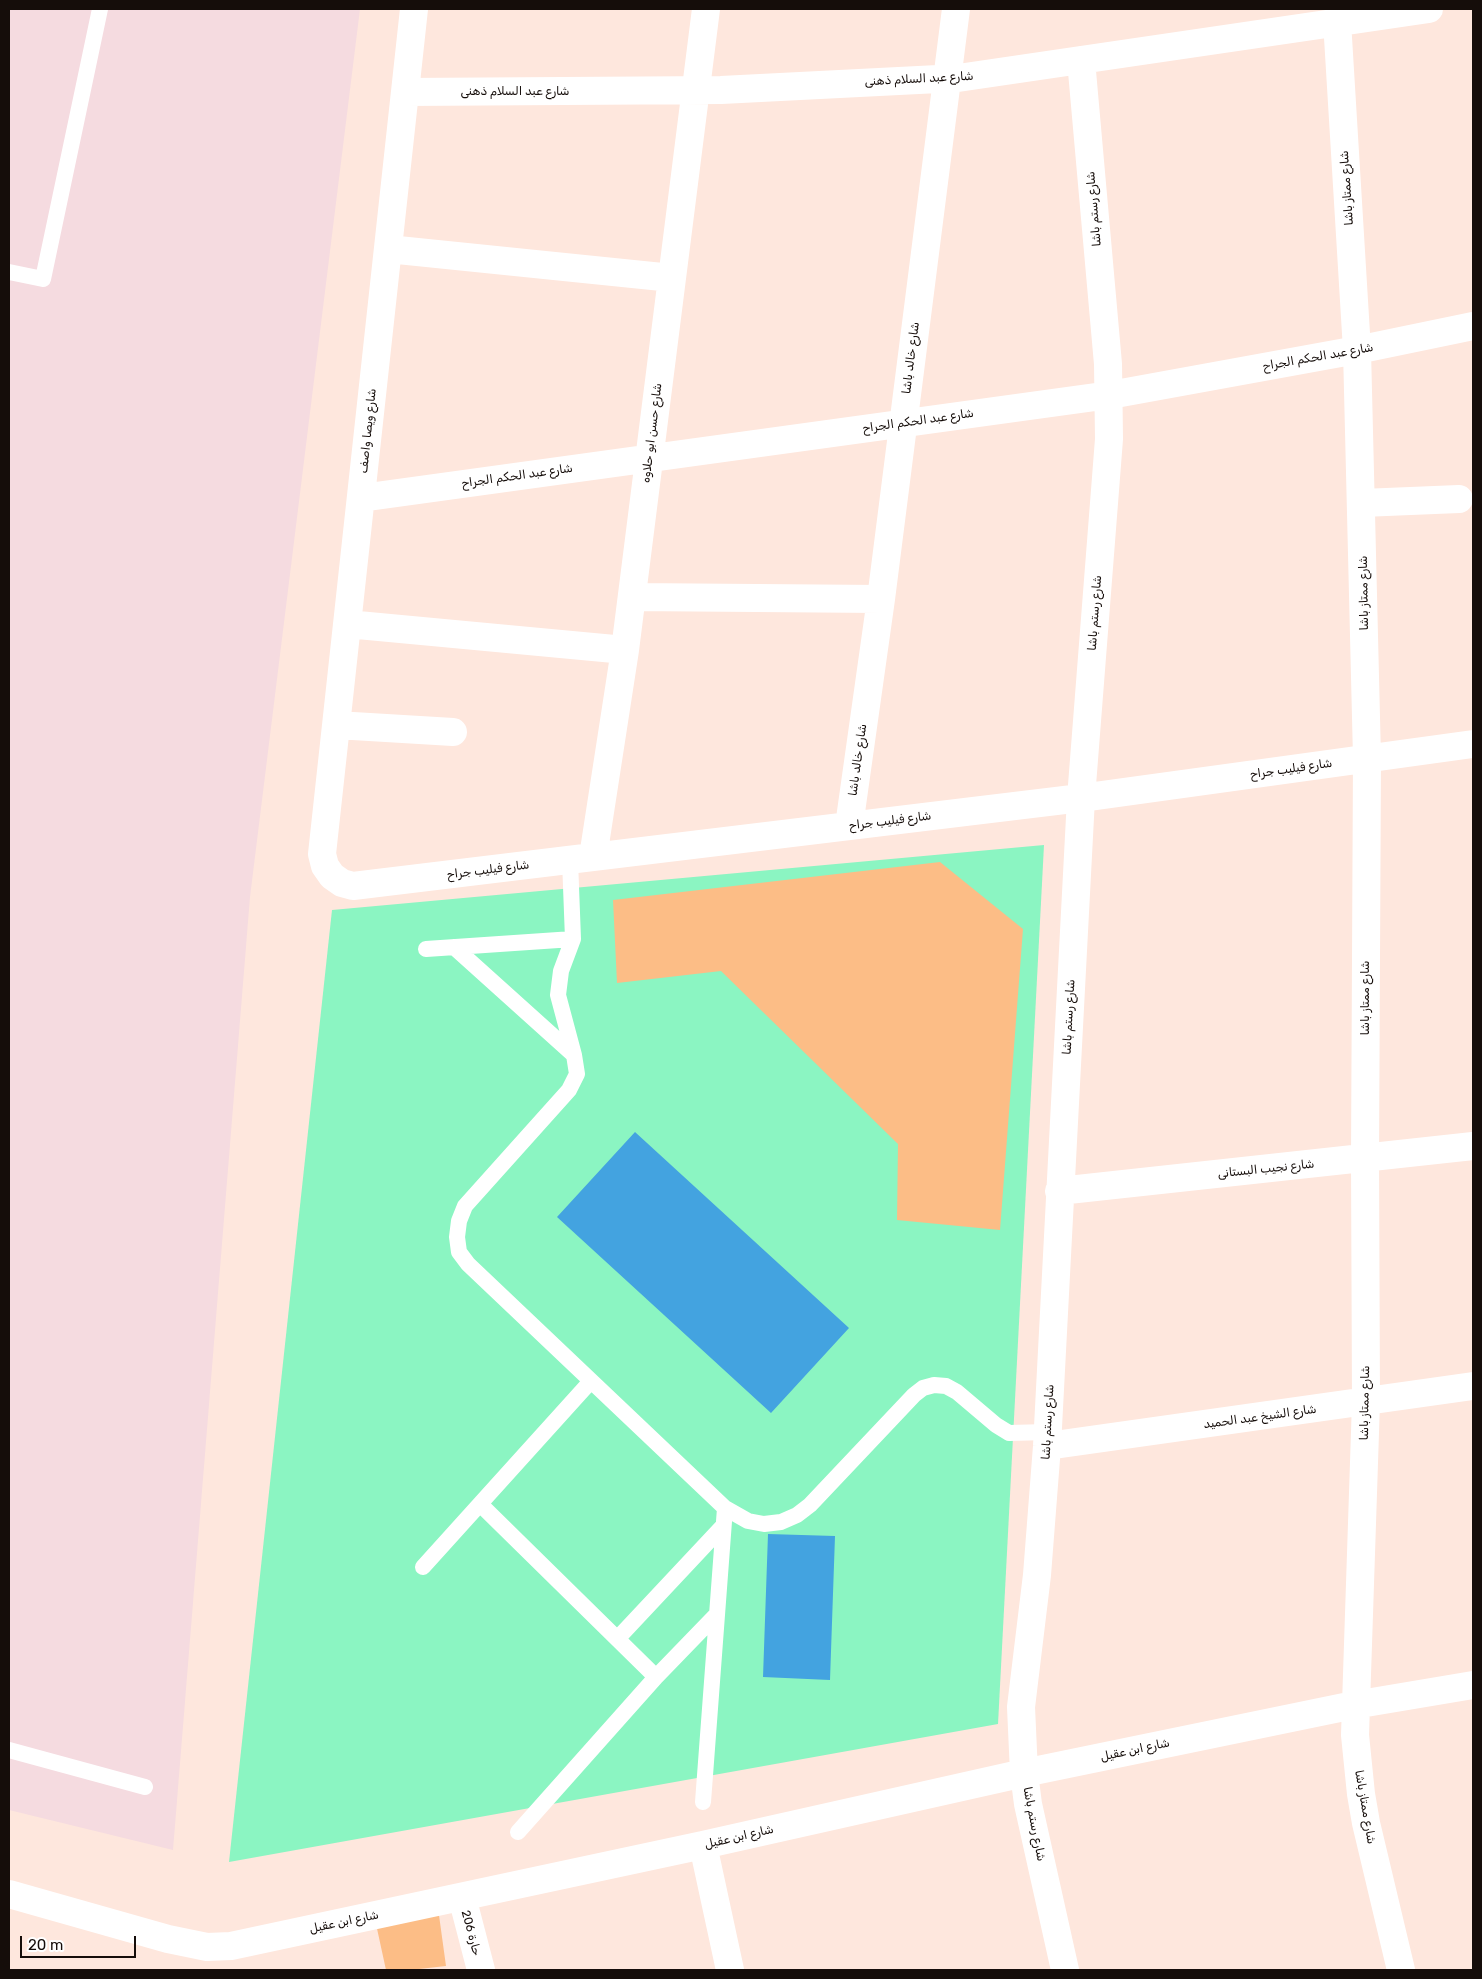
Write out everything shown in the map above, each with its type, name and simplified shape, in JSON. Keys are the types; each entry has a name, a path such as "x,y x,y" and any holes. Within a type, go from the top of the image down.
{"street":[{"name":"شارع ويصا واصف","path":"322,854 414,9"},
{"name":"شارع حسن ابو حلاوه","path":"581,858 626,650 706,9"},
{"name":"شارع خالد باشا","path":"849,826 881,600 956,9"},
{"name":"شارع عبد السلام ذهنى","path":"404,92 695,90 947,78 992,74 1081,60 1275,20 1337,21 1429,9"},
{"name":"شارع ممتاز باشا","path":"1337,21 1357,350 1367,758 1366,1402 1354,1705 1355,1745 1361,1794 1401,1970"},
{"name":"شارع رستم باشا","path":"1065,1970 1034,1835 1024,1773 1021,1707 1037,1575 1048,1439 1082,798 1109,439 1110,395 1081,60"},
{"path":"388,249 672,278"},
{"name":"شارع عبد الحكم الجراح","path":"361,498 1110,395 1357,350 1473,326"},
{"path":"1362,503 1459,499"},
{"path":"632,597 881,600"},
{"path":"346,624 626,650"},
{"path":"336,724 453,732"},
{"name":"شارع فيليب جراح","path":"322,854 325,866 332,876 342,883 353,886 1082,798 1473,744"},
{"name":"شارع نجيب البستانى","path":"1060,1191 1473,1146"},
{"name":"شارع الشيخ عبد الحميد","path":"1048,1439 1366,1402 1473,1386"},
{"name":"شارع ابن عقيل","path":"9,1894 168,1939 212,1959 231,1946 703,1845 1024,1773 1354,1705 1473,1685"},
{"path":"703,1845 730,1970"},
{"name":"حارة 206","path":"462,1896 481,1970"}],"lane":[{"path":"9,272 43,280 100,9"},
{"path":"581,858 573,939 561,971 558,995 574,1055 577,1074 569,1090 465,1206 459,1221 457,1237 459,1252 468,1264 725,1508 748,1521 764,1524 781,1522 797,1515 810,1505 914,1395 923,1388 934,1385 946,1386 957,1392 1002,1430 1009,1433 1048,1439"},
{"path":"426,949 573,939"},
{"path":"454,947 574,1055"},
{"path":"423,1567 591,1380"},
{"path":"480,1504 656,1676"},
{"path":"703,1802 725,1508"},
{"path":"618,1638 723,1526"},
{"path":"518,1832 656,1676 717,1614"},
{"path":"9,1750 145,1788"}],"shaded area":[{"path":"9,9 360,9 250,897 173,1850 9,1810"}],"green space":[{"path":"1044,845 998,1724 229,1862 332,910"}],"water":[{"path":"635,1132 849,1328 771,1413 557,1217"},
{"path":"768,1534 835,1536 830,1680 763,1677"}],"building":[{"path":"940,862 1023,929 1000,1230 897,1220 898,1144 721,971 617,983 613,900"},
{"path":"438,1908 446,1966 410,1970 386,1970 376,1924"}]}
